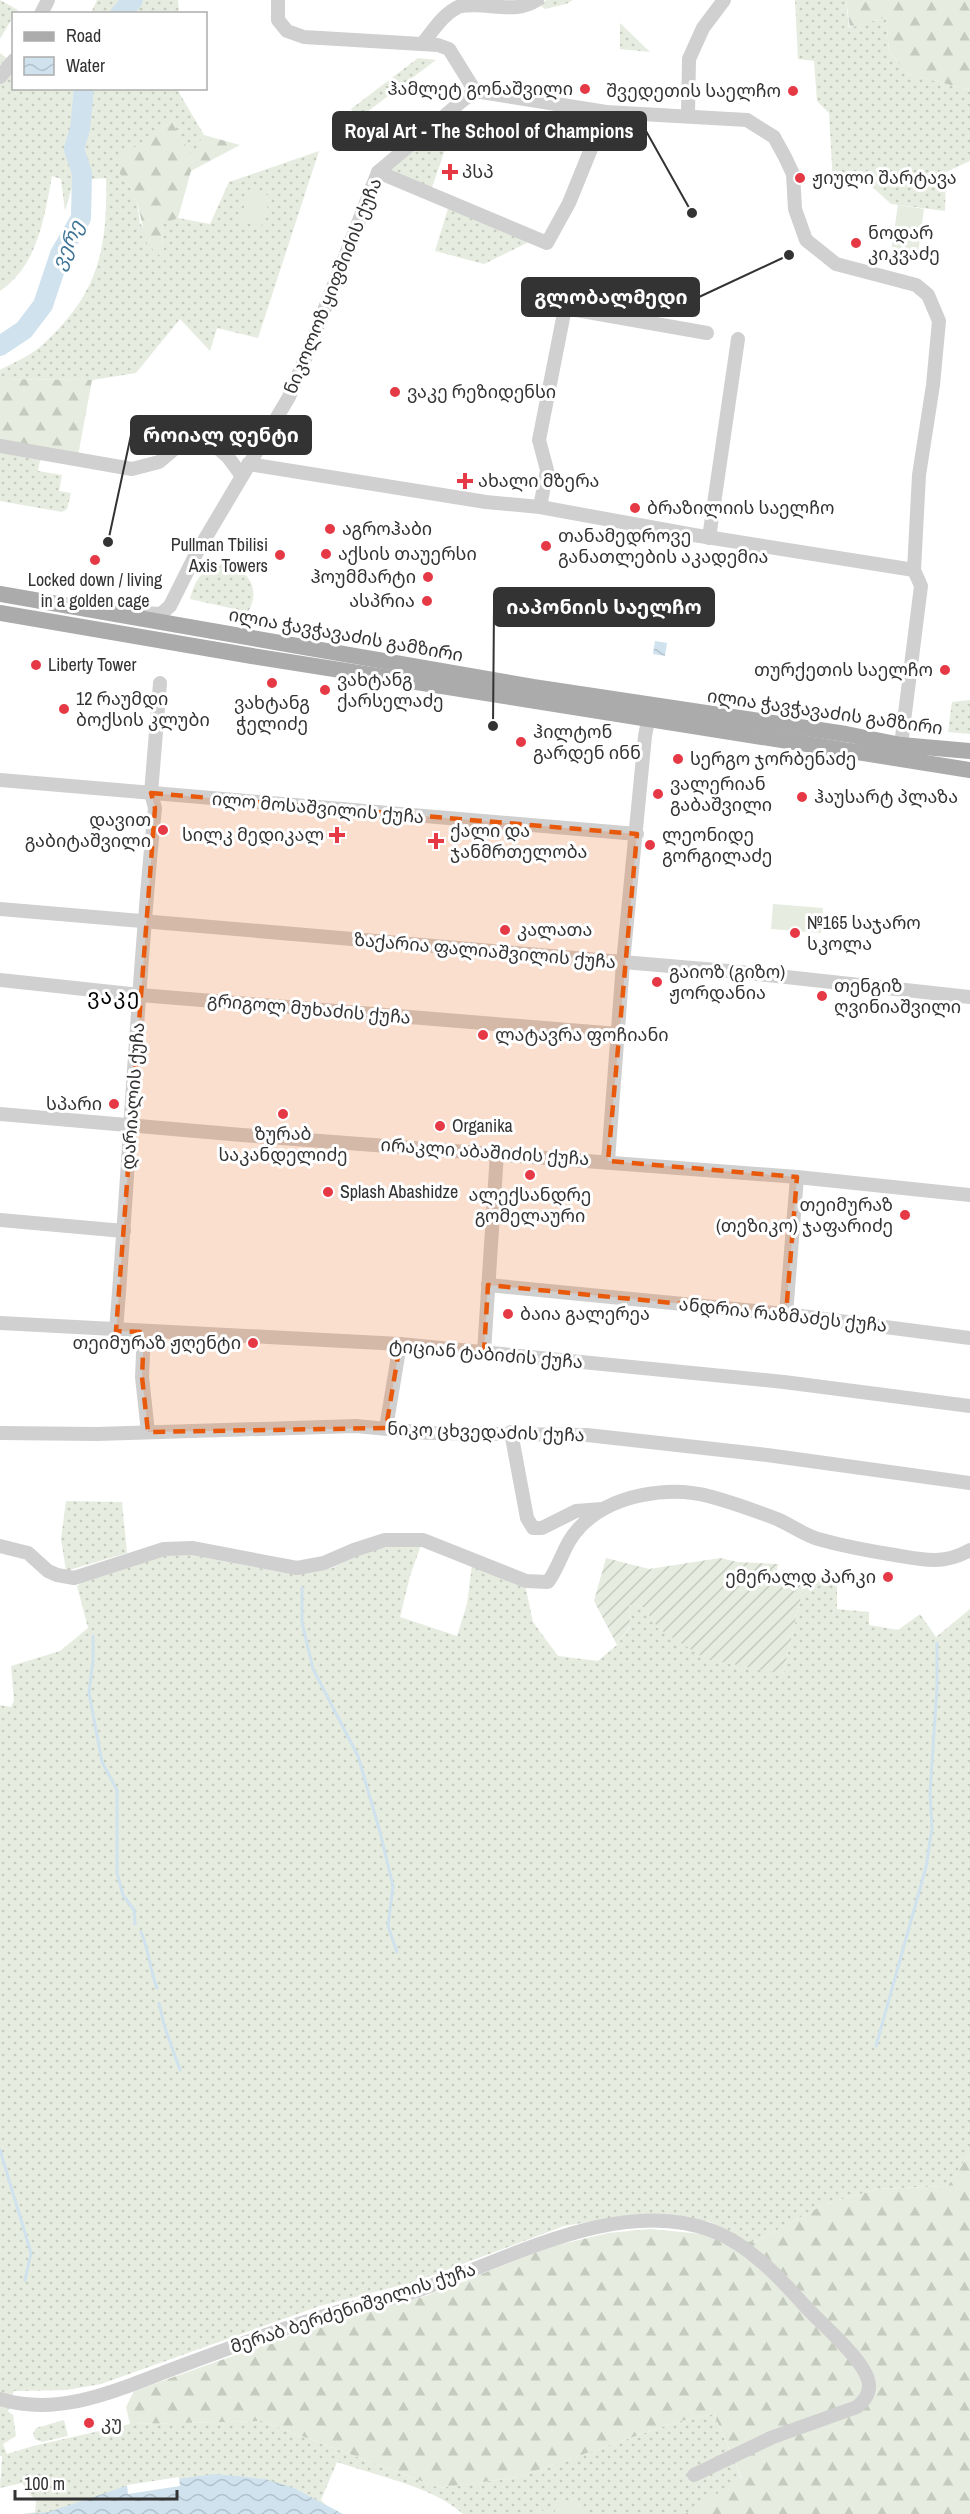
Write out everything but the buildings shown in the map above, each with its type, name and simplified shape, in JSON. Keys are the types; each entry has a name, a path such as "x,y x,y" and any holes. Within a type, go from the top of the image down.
{"main road":[{"name":"ილია ჭავჭავაძის გამზირი","path":"0,594 132,616 970,770"},
{"name":"ილია ჭავჭავაძის გამზირი","path":"0,613 240,655 649,712 846,734 901,745 970,751"}],"street":[{"path":"278,0 278,20 287,31 304,37 438,45 449,49 475,91 606,112 747,120 774,137 793,174 795,209 806,240 836,264 916,285 928,295 939,321 934,376 919,474 914,570 921,586 901,745"},
{"path":"422,45 439,21 458,7 480,2 519,7 537,0"},
{"path":"688,115 689,58 703,28 724,0"},
{"path":"0,78 12,63"},
{"name":"ნიკოლოზ ყიფშიძის ქუჩა","path":"170,606 196,554 281,413 378,172 475,91"},
{"path":"378,172 547,243 569,203 606,112"},
{"path":"540,507 547,470 540,440 565,308 707,333"},
{"path":"709,538 738,339"},
{"path":"0,446 132,469 159,462 184,441 198,437 206,438 245,470 540,507 709,538 914,570"},
{"path":"132,616 144,612 161,614 170,606"},
{"path":"170,606 172,618 181,626"},
{"name":"დარიალის ქუჩა","path":"116,1330 132,1124 144,920 155,808 151,793 160,683"},
{"path":"608,1161 623,963 649,712"},
{"name":"ილო მოსაშვილის ქუჩა","path":"0,780 637,834"},
{"name":"ზაქარია ფალიაშვილის ქუჩა","path":"0,909 751,973 970,997"},
{"name":"გრიგოლ მუხაძის ქუჩა","path":"0,980 618,1034"},
{"name":"ირაკლი აბაშიძის ქუჩა","path":"0,1114 608,1161 970,1195"},
{"path":"484,1352 497,1153"},
{"path":"786,1314 797,1177"},
{"path":"0,1220 124,1231"},
{"name":"ანდრია რაზმაძეს ქუჩა","path":"488,1285 786,1314 970,1338"},
{"name":"ტიციან ტაბიძის ქუჩა","path":"0,1323 400,1344 784,1382 970,1406"},
{"path":"144,1332 142,1377 148,1432"},
{"path":"386,1428 400,1344"},
{"name":"ნიკო ცხვედაძის ქუჩა","path":"0,1432 97,1434 356,1426 429,1433 511,1432 596,1436 768,1455 970,1483"},
{"path":"511,1432 527,1518 533,1528 542,1528 576,1511 602,1509"},
{"path":"0,1546 28,1553 48,1571 74,1578 164,1549 192,1548 297,1568 324,1563 385,1540 423,1540 526,1581 548,1582 558,1568 565,1546 580,1527 602,1509 627,1498 662,1492 710,1496 780,1520 816,1539 870,1551 930,1561 955,1558 970,1550"},
{"name":"მერაბ ბერძენიშვილის ქუჩა","path":"0,2399 22,2405 53,2404 111,2394 178,2367 324,2316 425,2288 547,2240 599,2227 635,2222 688,2224 713,2231 749,2252 784,2283 853,2356 867,2374 869,2386 867,2398 857,2407 773,2437 694,2475"}],"highlighted area":[{"path":"151,793 637,834 608,1161 797,1177 786,1314 488,1285 484,1352 400,1344 386,1428 148,1432 142,1377 144,1332 116,1331 155,808"}],"green space":[{"path":"0,0 18,10 12,12 12,19 0,39"},
{"path":"97,0 122,0 113,12 91,12"},
{"path":"139,0 178,0 179,12 128,12"},
{"path":"546,0 573,0 545,9 540,5"},
{"path":"795,0 846,0 849,28 886,17 889,51 908,74 970,90 970,161 946,172 945,211 891,204 867,182 833,184 829,113 817,101 814,61 798,59"},
{"path":"846,0 970,0 970,90 908,74 889,51 886,17 850,28"},
{"path":"620,23 650,52 620,49"},
{"path":"0,53 12,62 12,90 80,90 76,122 66,142 72,168 72,187 65,211 61,179 52,176 42,224 31,254 13,280 0,291"},
{"path":"418,58 436,60 359,118 351,109"},
{"path":"91,90 178,90 204,135 192,157 171,121 154,137 133,149 120,174 130,186 137,202 140,223 167,262 161,240 163,223 178,218 210,224 229,182 319,151 258,338 217,328 210,351 180,319 136,373 92,380 0,379 0,370 36,350 59,328 75,309 95,271 105,228 106,178 92,179 82,148"},
{"path":"462,101 430,193 386,174"},
{"path":"171,121 192,156 204,135 240,145 191,171 178,218 163,224 161,240 168,263 147,244 137,202 130,186 120,174 118,153 147,140"},
{"path":"249,189 271,196 261,227 240,221"},
{"path":"450,202 535,239 484,264 435,251"},
{"path":"898,205 924,209 917,262 890,258"},
{"path":"0,379 92,380 78,456 0,442"},
{"path":"0,452 40,460 38,471 62,475 59,491 71,493 67,509 62,512 0,501"},
{"path":"222,564 239,570 250,580 253,595 248,612 190,599 200,576 209,569"},
{"path":"970,700 970,734 948,732 952,702"},
{"path":"773,904 823,908 821,933 771,929"},
{"path":"66,1501 122,1502 127,1553 66,1571 61,1539"},
{"path":"409,1543 421,1545 410,1576 400,1617 457,1636 467,1604 472,1565 525,1585 533,1622 558,1656 598,1661 617,1645 630,1627 629,1605 643,1607 659,1629 783,1674 805,1579 837,1583 837,1609 869,1612 869,1625 898,1630 920,1614 936,1637 970,1609 970,2152 948,2186 878,2189 825,2204 759,2240 746,2242 711,2222 675,2215 618,2217 564,2226 414,2282 320,2306 101,2384 67,2390 14,2391 8,2411 13,2415 16,2436 3,2444 7,2454 130,2424 262,2421 440,2488 518,2477 676,2422 714,2414 742,2479 685,2514 463,2514 450,2504 420,2489 337,2462 321,2500 330,2509 343,2514 23,2514 35,2512 36,2502 22,2483 0,2488 2,2456 0,2456 0,1705 11,1707 14,1700 11,1666 60,1651 88,1628 77,1586 88,1578 159,1554 180,1553 292,1574 332,1568 366,1551"},
{"path":"606,1558 649,1569 720,1558 738,1562 778,1564 776,1574 805,1579 783,1674 706,1659 659,1629 643,1607 629,1605 630,1626 617,1645 594,1601"},
{"path":"970,2152 970,2514 685,2514 742,2478 714,2414 676,2422 518,2477 440,2488 262,2421 130,2424 126,2407 134,2391 317,2326 426,2296 550,2247 608,2233 650,2229 712,2235 746,2242 759,2240 825,2204 878,2189 948,2186"},
{"path":"64,2420 68,2436 42,2442 35,2439 33,2434 36,2428"},
{"path":"577,2497 584,2514 536,2514 550,2507 553,2513 555,2512 554,2505"}],"water":[{"path":"655,641 667,643 665,656 653,654"},
{"path":"215,2474 265,2479 294,2488 343,2514 23,2514 49,2512 126,2486"}],"pier":[{"path":"179,2477 180,2486 128,2494 127,2485"}],"waterway":[{"name":"ვერე","path":"122,12 133,0"},
{"name":"ვერე","path":"0,346 24,330 43,305 60,254 81,218 82,173 74,149 80,129 84,90"},
{"path":"302,1588 302,1622 313,1669 358,1756 380,1832 393,1886 388,1926 397,1952"},
{"path":"93,1636 89,1693 102,1762 117,1790 117,1873 123,1895 134,1910 135,1924"},
{"path":"876,2046 926,1867 932,1828 930,1793 937,1688 937,1643"},
{"path":"141,1932 157,1988"},
{"path":"159,2003 164,2025 180,2070"},
{"path":"0,2150 31,2253 25,2280"}],"place":[{"name":"ჰამლეტ გონაშვილი","path":"585,89"},
{"name":"შვედეთის საელჩო","path":"793,91"},
{"name":"პსპ","path":"450,172"},
{"name":"ჟიული შარტავა","path":"800,178"},
{"name":"Royal Art - The School of Champions","path":"692,213"},
{"name":"ნოდარ კიკვაძე","path":"856,243"},
{"name":"გლობალმედი","path":"789,255"},
{"name":"ვაკე რეზიდენსი","path":"395,392"},
{"name":"ახალი მზერა","path":"465,481"},
{"name":"ბრაზილიის საელჩო","path":"635,508"},
{"name":"აგროჰაბი","path":"330,529"},
{"name":"როიალ დენტი","path":"108,542"},
{"name":"თანამედროვე განათლების აკადემია","path":"546,546"},
{"name":"აქსის თაუერსი","path":"326,554"},
{"name":"Pullman Tbilisi Axis Towers","path":"280,555"},
{"name":"Locked down / living in a golden cage","path":"95,560"},
{"name":"ჰოუმმარტი","path":"428,577"},
{"name":"ასპრია","path":"427,601"},
{"name":"Liberty Tower","path":"36,665"},
{"name":"თურქეთის საელჩო","path":"945,670"},
{"name":"ვახტანგ ჭელიძე","path":"272,683"},
{"name":"ვახტანგ ქარსელაძე","path":"325,690"},
{"name":"12 რაუმდი ბოქსის კლუბი","path":"64,709"},
{"name":"იაპონიის საელჩო","path":"493,726"},
{"name":"ჰილტონ გარდენ ინნ","path":"521,742"},
{"name":"სერგო ჯორბენაძე","path":"678,759"},
{"name":"ვალერიან გაბაშვილი","path":"658,794"},
{"name":"ჰაუსარტ პლაზა","path":"802,797"},
{"name":"დავით გაბიტაშვილი","path":"163,830"},
{"name":"სილკ მედიკალ","path":"337,835"},
{"name":"ქალი და ჯანმრთელობა","path":"436,841"},
{"name":"ლეონიდე გორგილაძე","path":"650,845"},
{"name":"კალათა","path":"505,930"},
{"name":"№165 საჯარო სკოლა","path":"795,933"},
{"name":"გაიოზ (გიზო) ჟორდანია","path":"657,982"},
{"name":"თენგიზ ღვინიაშვილი","path":"822,996"},
{"name":"ლატავრა ფოჩიანი","path":"483,1035"},
{"name":"სპარი","path":"114,1104"},
{"name":"ზურაბ საკანდელიძე","path":"283,1114"},
{"name":"Organika","path":"440,1126"},
{"name":"ალექსანდრე გომელაური","path":"530,1175"},
{"name":"Splash Abashidze","path":"328,1192"},
{"name":"თეიმურაზ (თეზიკო) ჯაფარიძე","path":"905,1215"},
{"name":"ბაია გალერეა","path":"508,1314"},
{"name":"თეიმურაზ ჟღენტი","path":"253,1343"},
{"name":"ემერალდ პარკი","path":"888,1577"},
{"name":"კუ","path":"89,2423"}],"district":[{"name":"ვაკე","path":"114,997"}]}
